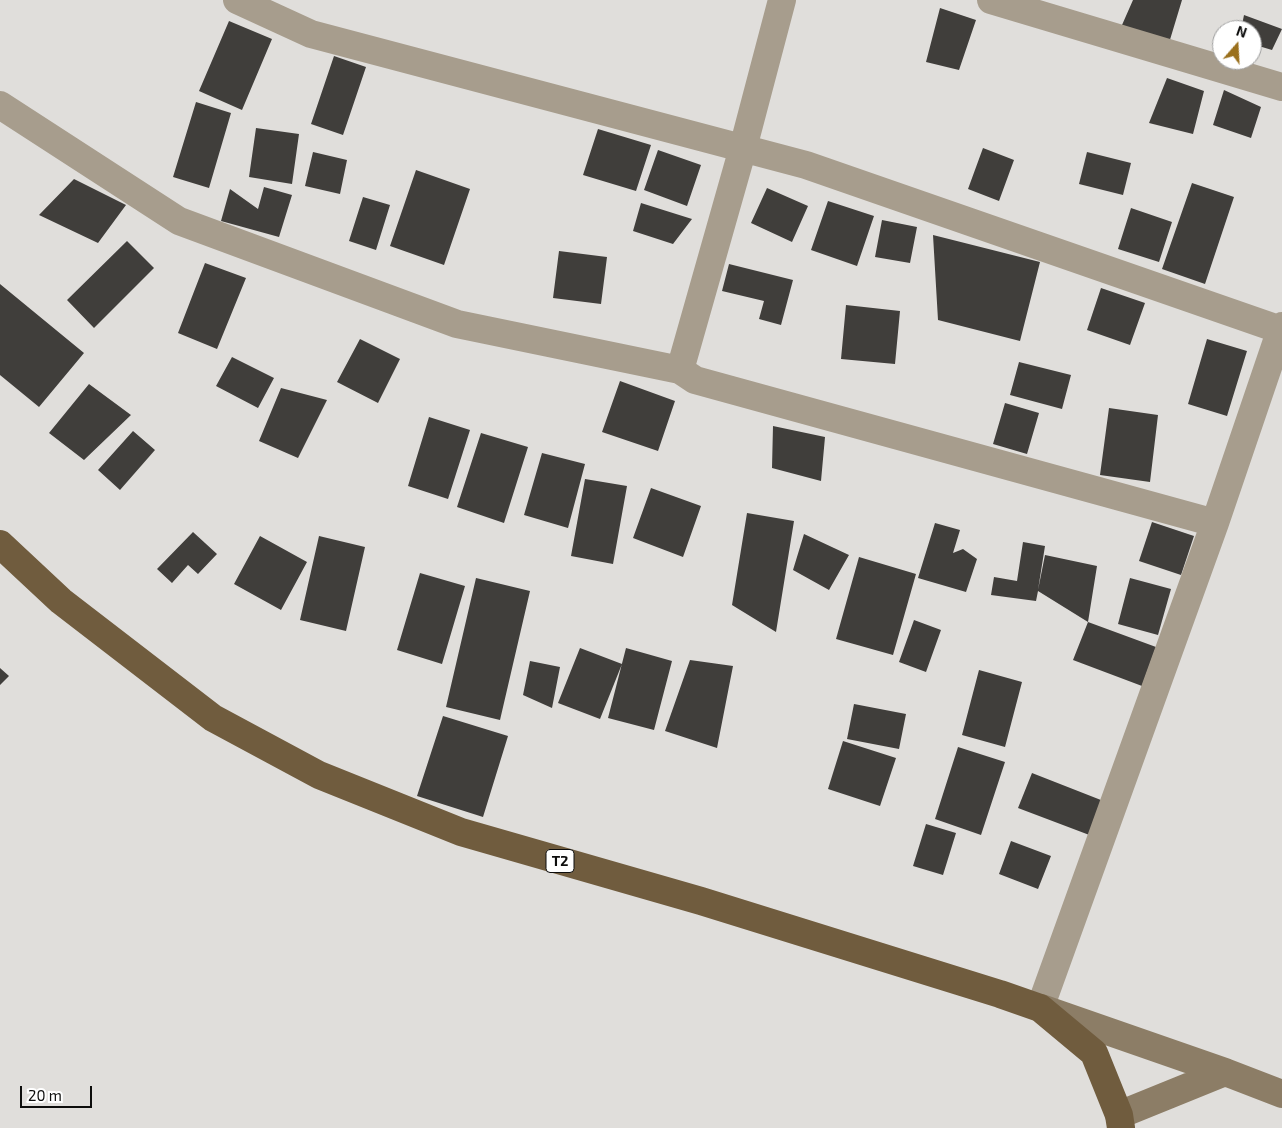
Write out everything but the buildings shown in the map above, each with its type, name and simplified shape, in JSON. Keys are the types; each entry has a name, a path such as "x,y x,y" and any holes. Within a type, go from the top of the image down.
{"highway":[{"name":"T2","path":"0,544 61,601 213,718 319,775 461,832 701,901 1040,1008 1094,1052 1120,1121"}],"main road":[{"path":"1040,1008 1225,1072 1282,1094"},
{"path":"1120,1121 1225,1072"}],"street":[{"path":"238,0 311,34 806,165 1281,328 1215,523 1040,1008"},
{"path":"680,370 743,148 782,0"},
{"path":"991,0 1282,87"},
{"path":"0,105 179,221 457,324 680,370 695,380 1215,523"}]}
